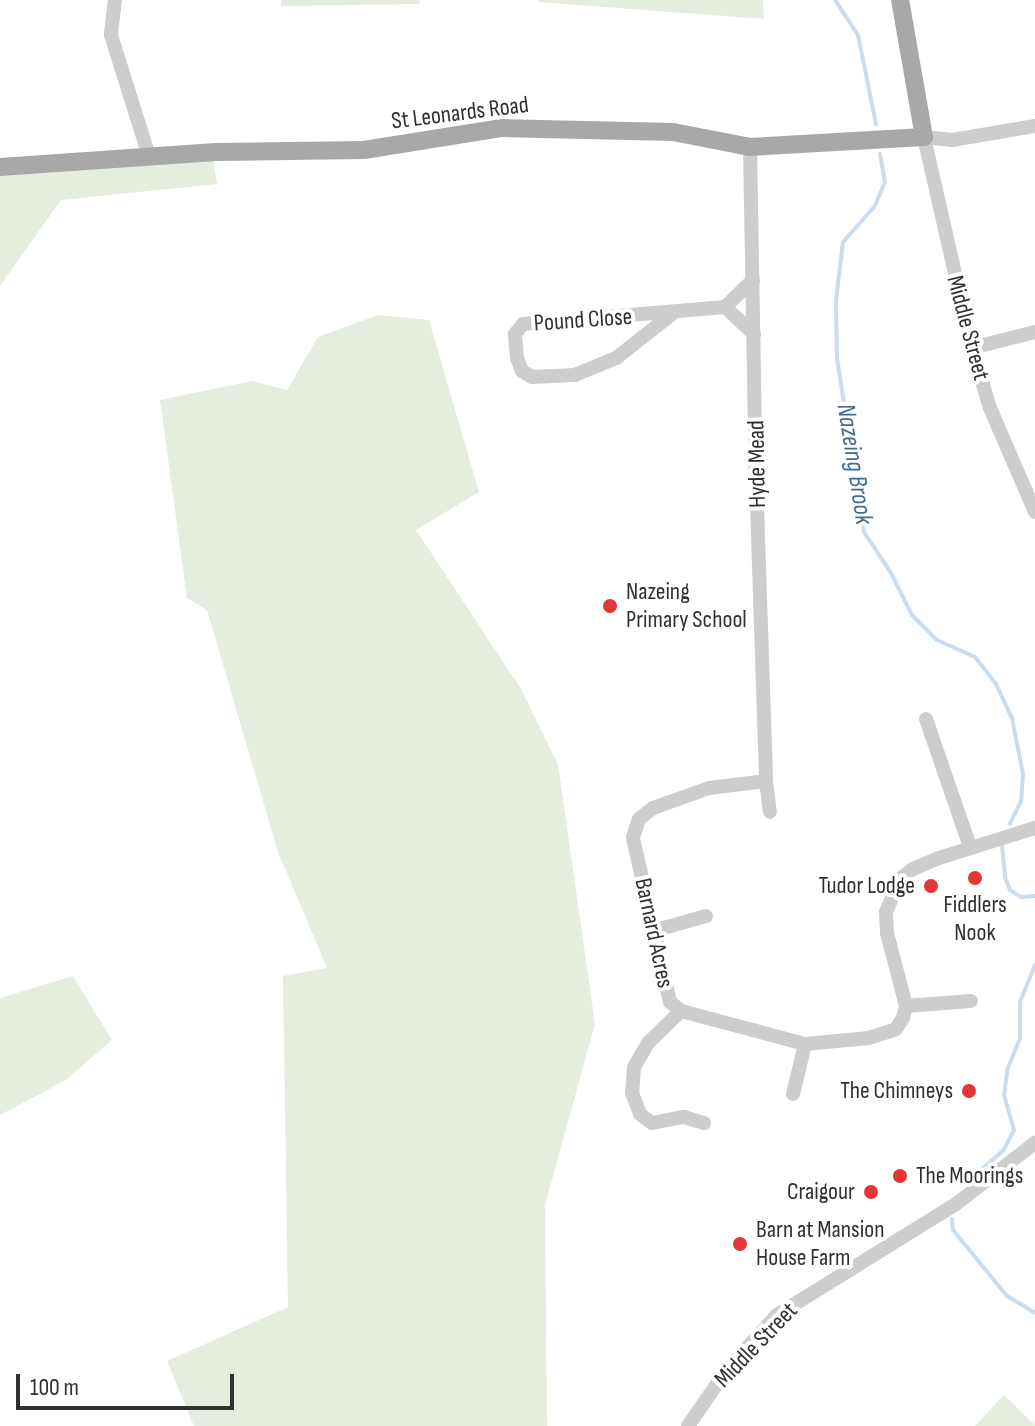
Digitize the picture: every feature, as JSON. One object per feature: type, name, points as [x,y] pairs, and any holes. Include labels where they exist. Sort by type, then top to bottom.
[{"type":"main road","points":[[900,0],[924,137]]},
{"type":"main road","name":"St Leonards Road","points":[[0,167],[149,156],[364,150],[489,130],[553,126],[673,132],[750,147],[924,137]]},
{"type":"street","points":[[115,0],[111,35],[149,156]]},
{"type":"street","points":[[924,137],[952,140],[1035,126]]},
{"type":"street","name":"Middle Street","points":[[924,137],[972,348],[990,408],[1035,512]]},
{"type":"street","name":"Hyde Mead","points":[[750,147],[766,781],[770,812]]},
{"type":"street","points":[[753,280],[725,307],[754,334]]},
{"type":"street","name":"Pound Close","points":[[672,314],[616,358],[575,375],[532,377],[522,371],[517,358],[515,334],[523,324],[672,314],[725,307]]},
{"type":"street","points":[[972,348],[1035,332]]},
{"type":"street","points":[[926,719],[970,847]]},
{"type":"street","name":"Barnard Acres","points":[[766,781],[709,788],[653,808],[639,819],[633,838],[670,1002],[681,1011],[805,1044],[869,1038],[896,1029],[906,1006]]},
{"type":"street","points":[[971,1001],[906,1006],[887,933],[886,912],[891,894],[900,879],[913,869],[970,847],[1035,828]]},
{"type":"street","points":[[653,931],[706,916]]},
{"type":"street","points":[[681,1011],[648,1043],[634,1067],[632,1093],[640,1114],[652,1123],[684,1117],[704,1123]]},
{"type":"street","points":[[793,1094],[805,1044]]},
{"type":"street","name":"Middle Street","points":[[688,1426],[726,1371],[777,1315],[956,1204],[1035,1143]]},
{"type":"green space","points":[[281,0],[420,0],[419,4],[281,6]]},
{"type":"green space","points":[[763,0],[764,19],[539,2]]},
{"type":"green space","points":[[211,145],[217,184],[61,200],[0,286],[0,161]]},
{"type":"green space","points":[[378,315],[429,320],[479,492],[416,530],[521,689],[558,764],[595,1024],[545,1205],[547,1426],[194,1426],[167,1361],[288,1307],[283,976],[327,968],[278,852],[207,610],[187,598],[160,400],[252,381],[287,390],[318,337]]},
{"type":"green space","points":[[73,976],[112,1040],[66,1080],[0,1115],[0,998]]},
{"type":"green space","points":[[1004,1395],[1035,1425],[1035,1426],[975,1426]]},
{"type":"waterway","name":"Nazeing Brook","points":[[835,0],[858,35],[876,124]]},
{"type":"waterway","name":"Nazeing Brook","points":[[880,154],[885,182],[875,206],[843,242],[836,301],[837,358],[864,532],[891,573],[912,615],[937,640],[975,657],[996,684],[1012,718],[1023,774],[1021,801],[1010,824]]},
{"type":"waterway","name":"Nazeing Brook","points":[[1002,846],[1005,877],[1010,890],[1021,897],[1035,896]]},
{"type":"waterway","name":"Nazeing Brook","points":[[975,1175],[1003,1151],[1014,1130],[1004,1095],[1008,1068],[1020,1039],[1020,1002],[1035,965]]},
{"type":"waterway","name":"Nazeing Brook","points":[[952,1219],[953,1230],[1007,1296],[1035,1313]]},
{"type":"place","name":"Nazeing Primary School","points":[[610,606]]},
{"type":"place","name":"Fiddlers Nook","points":[[975,878]]},
{"type":"place","name":"Tudor Lodge","points":[[931,886]]},
{"type":"place","name":"The Chimneys","points":[[969,1091]]},
{"type":"place","name":"The Moorings","points":[[900,1176]]},
{"type":"place","name":"Craigour","points":[[871,1192]]},
{"type":"place","name":"Barn at Mansion House Farm","points":[[740,1244]]}]
